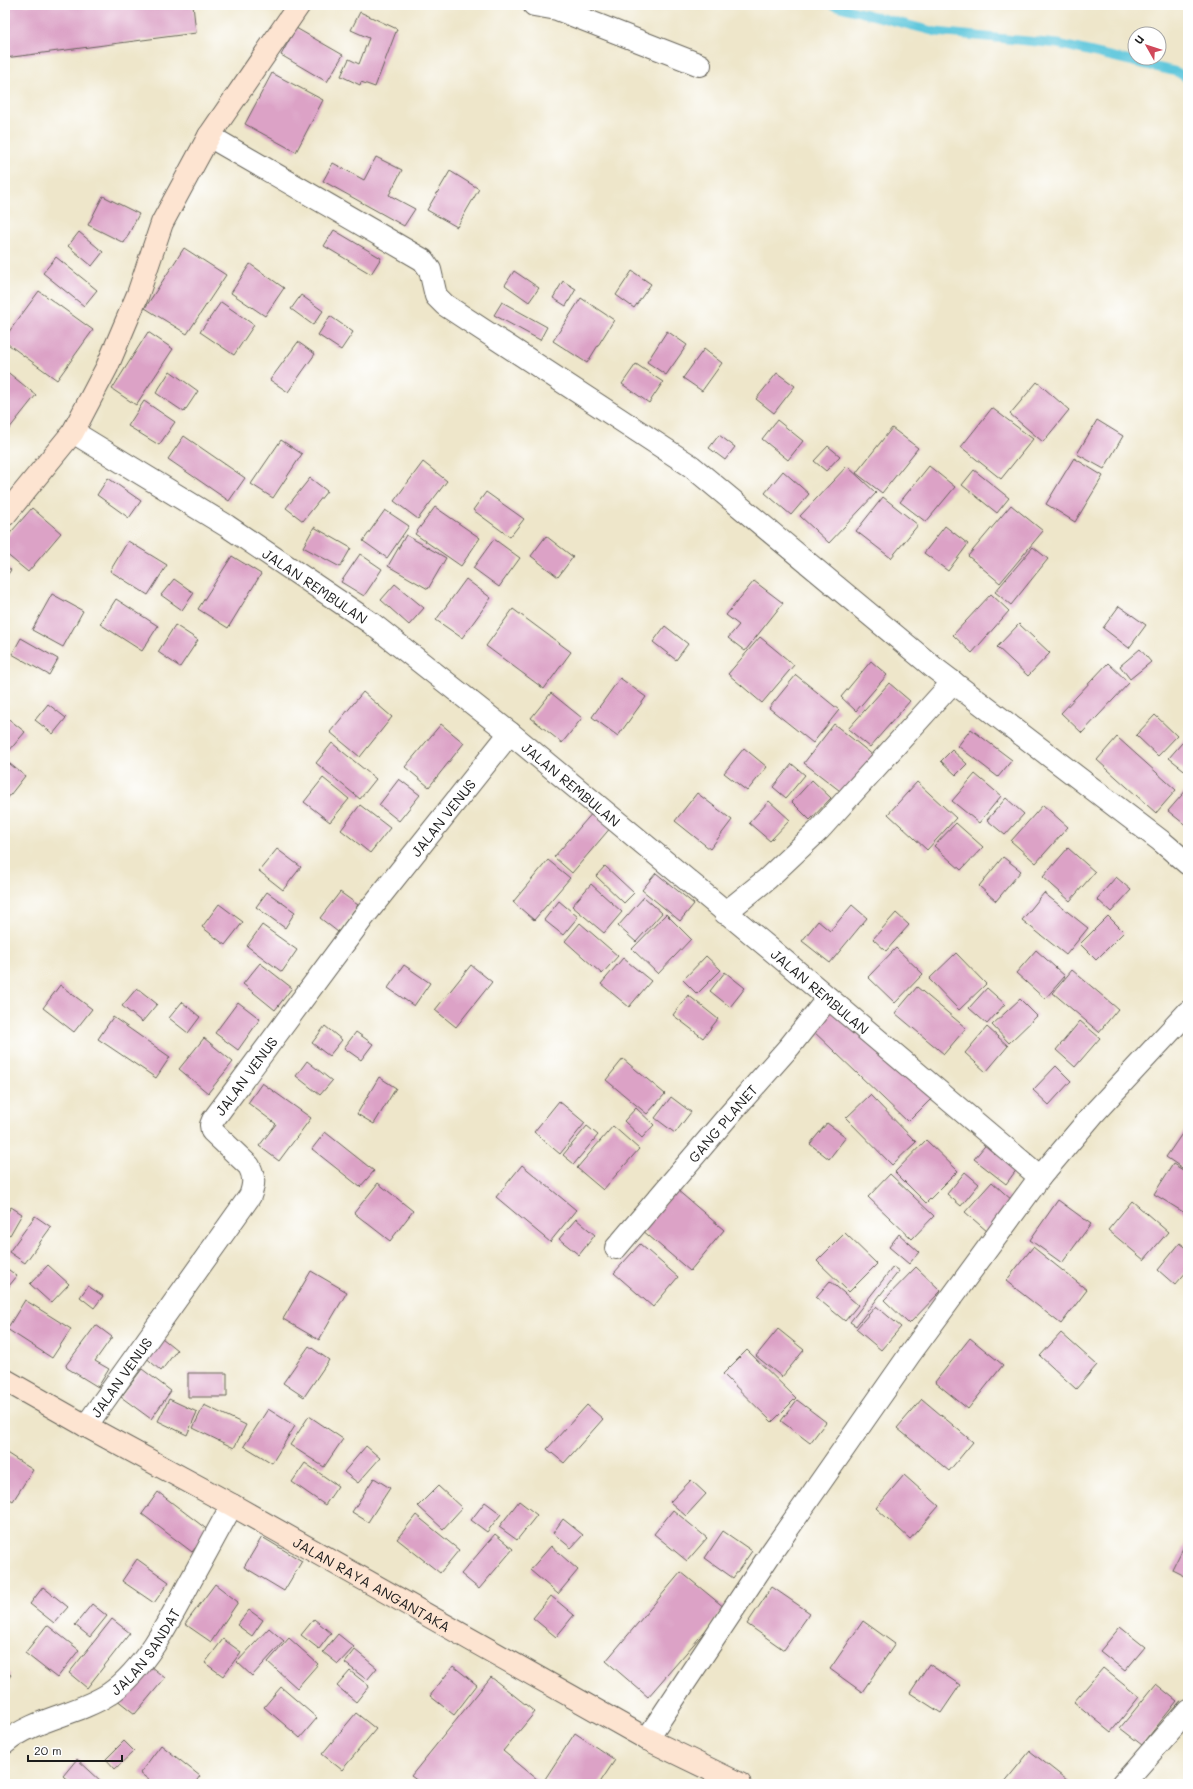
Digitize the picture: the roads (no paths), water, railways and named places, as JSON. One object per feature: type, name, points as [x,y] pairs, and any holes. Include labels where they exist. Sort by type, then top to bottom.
[{"type":"main road","points":[[5,515],[73,432],[107,367],[138,294],[162,223],[209,136],[298,5]]},
{"type":"main road","name":"JALAN RAYA ANGANTAKA","points":[[5,1380],[86,1426],[232,1505],[647,1739],[740,1784]]},
{"type":"street","points":[[534,5],[557,9],[700,66]]},
{"type":"street","points":[[209,136],[423,260],[430,270],[436,296],[445,305],[691,466],[953,682],[1161,841],[1188,864]]},
{"type":"street","name":"JALAN REMBULAN","points":[[73,432],[227,526],[371,623],[510,733],[1040,1177]]},
{"type":"street","points":[[725,913],[766,879],[819,830],[953,682]]},
{"type":"street","name":"JALAN VENUS","points":[[86,1426],[250,1196],[253,1187],[253,1173],[249,1166],[212,1131],[211,1125],[213,1120],[362,919],[510,733]]},
{"type":"street","name":"GANG PLANET","points":[[616,1248],[790,1046],[828,998]]},
{"type":"street","points":[[647,1739],[771,1554],[910,1354],[1040,1177],[1095,1112],[1188,1012]]},
{"type":"street","name":"JALAN SANDAT","points":[[5,1743],[24,1731],[49,1719],[97,1700],[122,1683],[137,1667],[167,1626],[232,1505]]},
{"type":"street","points":[[1123,1784],[1188,1710]]},
{"type":"waterway","points":[[832,5],[936,32],[1058,44],[1177,72],[1188,79]]}]
